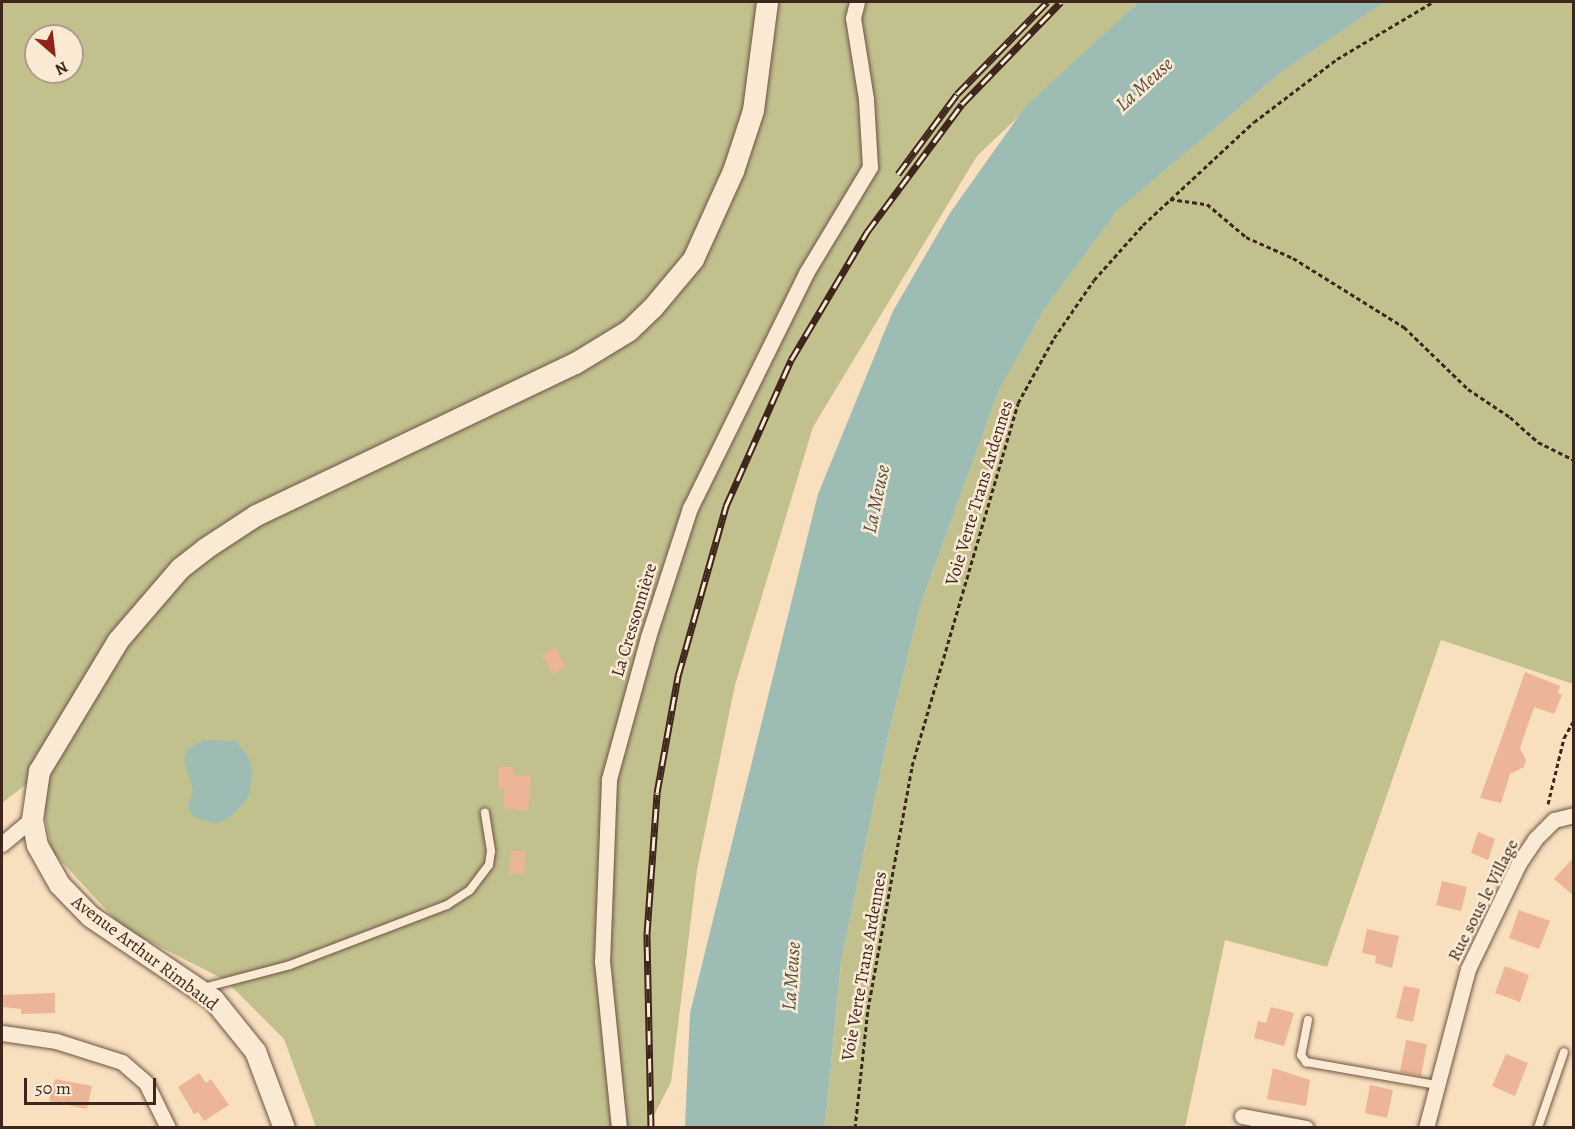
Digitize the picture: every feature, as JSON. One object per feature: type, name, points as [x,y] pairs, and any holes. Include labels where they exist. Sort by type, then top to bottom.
[{"type":"street","name":"Avenue Arthur Rimbaud","points":[[284,1128],[255,1051],[236,1025],[198,989],[71,899],[37,846],[32,819],[39,771],[118,640],[180,568],[204,549],[256,515],[575,363],[629,330],[652,308],[693,259],[733,171],[753,110],[767,2]]},
{"type":"street","name":"La Cressonnière","points":[[619,1128],[602,962],[609,778],[648,637],[690,508],[807,273],[870,167],[866,99],[853,18],[857,2]]},
{"type":"street","points":[[1554,820],[1574,815]]},
{"type":"street","points":[[2,844],[32,819]]},
{"type":"street","name":"Rue sous le Village","points":[[1426,1128],[1468,969],[1519,863],[1554,820]]},
{"type":"street","points":[[2,1033],[56,1041],[122,1062],[147,1083],[168,1128]]},
{"type":"street","points":[[1242,1116],[1306,1128]]},
{"type":"lane","points":[[198,989],[300,962],[447,904],[470,890],[489,865],[491,851],[485,812]]},
{"type":"lane","points":[[1308,1020],[1301,1055],[1306,1062],[1437,1085]]},
{"type":"lane","points":[[1538,1128],[1564,1052]]},
{"type":"path","name":"Voie Verte Trans Ardennes","points":[[855,1128],[868,1009],[912,766],[1018,403],[1054,338],[1094,280],[1170,199],[1254,122],[1337,59],[1433,2]]},
{"type":"path","points":[[1170,199],[1207,204],[1246,237],[1293,258],[1404,327],[1468,389],[1510,417],[1538,442],[1574,460]]},
{"type":"path","points":[[1554,820],[1547,807],[1564,738],[1574,720]]},
{"type":"shaded area","points":[[2,2],[1139,2],[977,156],[813,427],[735,685],[697,870],[671,1082],[648,1127],[316,1127],[284,1039],[225,980],[123,928],[51,850],[38,775],[2,803]]},
{"type":"shaded area","points":[[1385,2],[1573,2],[1573,684],[1441,640],[1327,967],[1225,940],[1185,1127],[825,1128],[841,962],[888,736],[920,606],[999,390],[1046,307],[1117,211],[1283,71]]},
{"type":"water","name":"La Meuse","points":[[1139,2],[1385,2],[1283,71],[1117,211],[1046,307],[999,390],[920,606],[888,736],[841,962],[825,1127],[685,1127],[690,1013],[818,494],[893,311],[950,213],[1025,107]]},
{"type":"water","points":[[205,740],[236,741],[249,758],[253,772],[248,798],[233,815],[218,824],[194,817],[188,808],[193,789],[184,760],[188,749]]},
{"type":"building","points":[[556,648],[565,667],[553,674],[542,655]]},
{"type":"building","points":[[1525,672],[1560,686],[1558,693],[1562,695],[1554,714],[1534,707],[1520,748],[1526,760],[1524,767],[1510,774],[1501,803],[1480,798]]},
{"type":"building","points":[[499,767],[513,767],[513,775],[531,776],[528,811],[504,808],[504,789],[498,788]]},
{"type":"building","points":[[1478,832],[1495,839],[1488,860],[1471,853]]},
{"type":"building","points":[[511,851],[525,851],[524,874],[510,873]]},
{"type":"building","points":[[1574,857],[1574,896],[1554,879]]},
{"type":"building","points":[[1442,881],[1467,887],[1461,911],[1436,905]]},
{"type":"building","points":[[1519,910],[1550,921],[1539,949],[1509,938]]},
{"type":"building","points":[[1367,929],[1399,936],[1392,968],[1375,963],[1376,956],[1362,953]]},
{"type":"building","points":[[1505,966],[1529,975],[1520,1002],[1495,993]]},
{"type":"building","points":[[1404,986],[1420,989],[1413,1022],[1396,1018]]},
{"type":"building","points":[[55,993],[55,1013],[21,1014],[21,1009],[2,1007],[2,995]]},
{"type":"building","points":[[1271,1007],[1294,1013],[1284,1046],[1254,1038],[1258,1021],[1266,1023]]},
{"type":"building","points":[[1406,1040],[1427,1044],[1421,1076],[1400,1072]]},
{"type":"building","points":[[1506,1054],[1528,1063],[1515,1096],[1492,1086]]},
{"type":"building","points":[[1273,1068],[1310,1080],[1306,1106],[1267,1099]]},
{"type":"building","points":[[199,1073],[206,1083],[211,1079],[229,1105],[204,1121],[198,1112],[194,1114],[178,1087]]},
{"type":"building","points":[[55,1079],[92,1086],[87,1109],[49,1101]]},
{"type":"building","points":[[1370,1085],[1393,1090],[1387,1118],[1365,1113]]},
{"type":"railway","points":[[898,174],[957,94],[1047,2]]},
{"type":"railway","points":[[651,1128],[647,934],[657,793],[678,676],[726,506],[791,360],[867,232],[962,104],[1061,2]]}]
